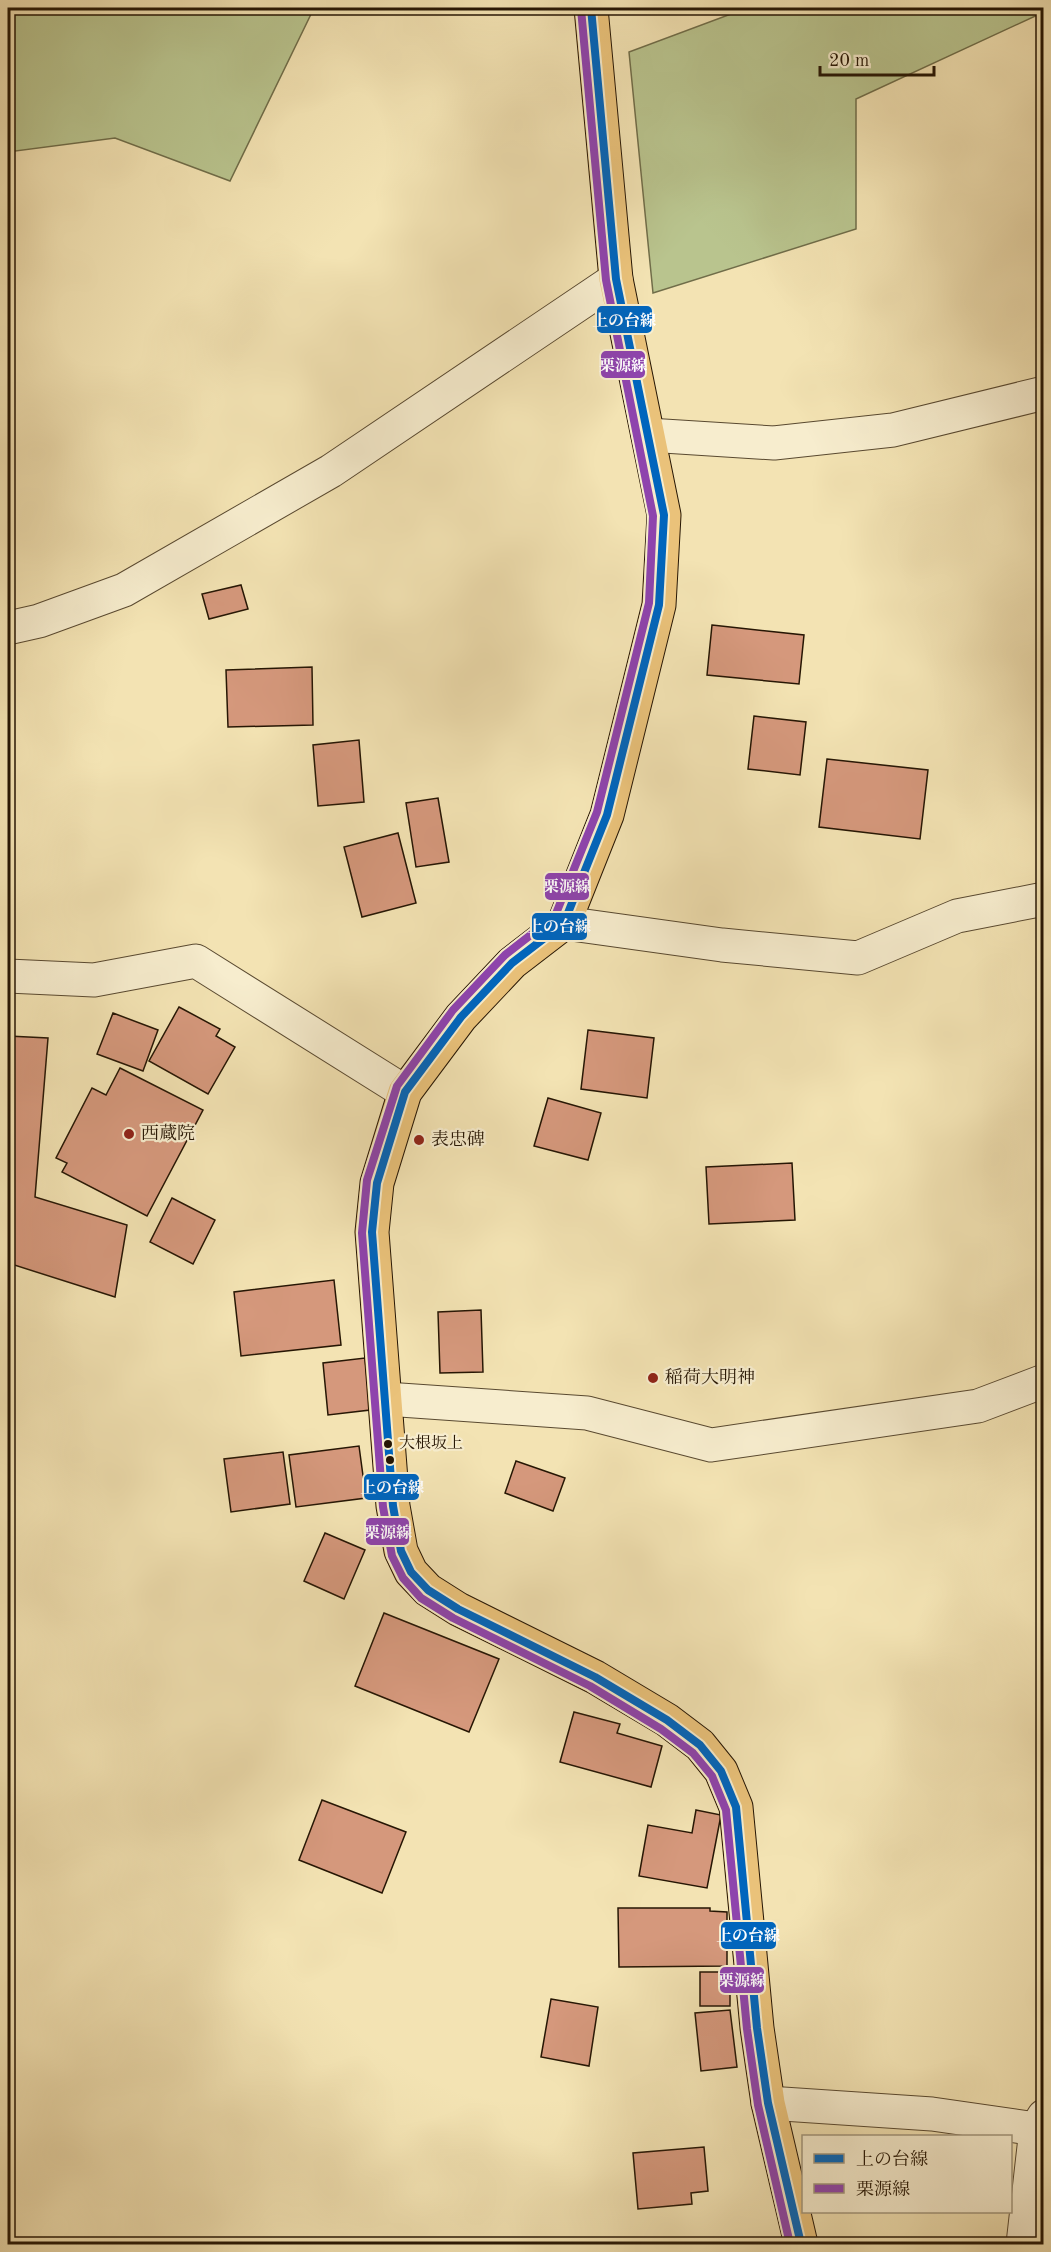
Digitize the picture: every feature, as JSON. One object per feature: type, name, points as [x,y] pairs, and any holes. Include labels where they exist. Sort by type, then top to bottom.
[{"type":"main road","points":[[591,8],[616,279],[664,515],[659,605],[607,815],[564,923],[512,963],[460,1017],[405,1092],[377,1183],[372,1232],[393,1506],[401,1551],[411,1572],[428,1590],[458,1609],[595,1677],[667,1720],[700,1745],[721,1771],[736,1807],[757,2028],[768,2103],[801,2244]]},
{"type":"street","points":[[8,628],[39,621],[134,585],[331,471],[616,279]]},
{"type":"street","points":[[648,435],[774,443],[893,430],[1044,393]]},
{"type":"street","points":[[564,923],[722,945],[858,958],[957,916],[1044,899]]},
{"type":"street","points":[[8,976],[94,980],[196,960],[405,1092]]},
{"type":"street","points":[[386,1399],[587,1413],[711,1445],[978,1406],[1044,1381]]},
{"type":"street","points":[[768,2103],[1040,2122],[1037,2173],[1023,2244]]},
{"type":"green space","points":[[8,8],[314,8],[230,181],[115,138],[8,152]]},
{"type":"green space","points":[[747,8],[1043,8],[1044,12],[856,99],[856,229],[653,293],[629,52]]},
{"type":"building","points":[[241,585],[248,609],[209,619],[202,594]]},
{"type":"building","points":[[712,625],[804,635],[799,684],[707,675]]},
{"type":"building","points":[[312,667],[313,725],[228,727],[226,670]]},
{"type":"building","points":[[754,716],[806,722],[800,775],[748,769]]},
{"type":"building","points":[[359,740],[364,802],[318,806],[313,745]]},
{"type":"building","points":[[827,759],[928,770],[920,839],[819,827]]},
{"type":"building","points":[[438,798],[449,862],[416,867],[406,803]]},
{"type":"building","points":[[398,833],[416,903],[362,917],[344,847]]},
{"type":"building","points":[[179,1007],[220,1029],[216,1036],[235,1047],[208,1094],[149,1061]]},
{"type":"building","points":[[113,1013],[158,1030],[143,1071],[97,1054]]},
{"type":"building","points":[[588,1030],[654,1038],[647,1098],[581,1089]]},
{"type":"building","points":[[8,1036],[48,1038],[35,1197],[127,1225],[115,1297],[8,1263]]},
{"type":"building","name":"西蔵院","points":[[120,1068],[203,1110],[147,1216],[62,1172],[67,1163],[56,1158],[92,1088],[106,1095]]},
{"type":"building","points":[[548,1098],[601,1113],[588,1160],[534,1146]]},
{"type":"building","points":[[792,1163],[795,1220],[709,1224],[706,1167]]},
{"type":"building","points":[[172,1198],[215,1220],[193,1264],[150,1242]]},
{"type":"building","points":[[334,1280],[341,1345],[241,1356],[234,1292]]},
{"type":"building","points":[[481,1310],[483,1372],[440,1373],[438,1312]]},
{"type":"building","points":[[365,1358],[370,1410],[328,1415],[323,1363]]},
{"type":"building","points":[[359,1446],[366,1498],[296,1507],[289,1455]]},
{"type":"building","points":[[283,1452],[290,1504],[231,1512],[224,1459]]},
{"type":"building","points":[[516,1461],[565,1478],[553,1511],[505,1493]]},
{"type":"building","points":[[325,1533],[365,1550],[344,1599],[304,1581]]},
{"type":"building","points":[[384,1613],[499,1659],[469,1732],[355,1686]]},
{"type":"building","points":[[574,1712],[620,1724],[617,1733],[662,1746],[651,1787],[560,1762]]},
{"type":"building","points":[[322,1800],[406,1832],[382,1893],[299,1860]]},
{"type":"building","points":[[696,1810],[721,1815],[707,1888],[639,1876],[648,1825],[692,1833]]},
{"type":"building","points":[[618,1908],[710,1908],[710,1911],[727,1912],[727,1966],[619,1967]]},
{"type":"building","points":[[700,1972],[730,1972],[730,2006],[700,2006]]},
{"type":"building","points":[[551,1999],[598,2007],[589,2066],[541,2057]]},
{"type":"building","points":[[730,2010],[737,2067],[701,2071],[695,2013]]},
{"type":"building","points":[[704,2147],[708,2191],[691,2193],[692,2204],[638,2209],[633,2153]]},
{"type":"transit line","name":"上の台線","points":[[591,8],[616,279],[664,515],[659,605],[607,815],[564,923],[512,963],[461,1017],[405,1092],[377,1183],[372,1232],[393,1506],[401,1551],[411,1572],[428,1590],[458,1609],[595,1677],[667,1720],[700,1745],[721,1771],[736,1807],[757,2028],[768,2103],[801,2244]]},
{"type":"transit line","name":"栗源線","points":[[581,9],[606,280],[653,516],[649,603],[597,812],[555,916],[505,955],[453,1010],[397,1086],[367,1180],[362,1233],[383,1507],[392,1556],[403,1578],[421,1598],[453,1618],[590,1686],[661,1729],[693,1753],[712,1776],[726,1810],[747,2029],[758,2105],[790,2244]]},
{"type":"place","name":"西蔵院","points":[[129,1134]]},
{"type":"place","name":"表忠碑","points":[[419,1140]]},
{"type":"place","name":"稲荷大明神","points":[[653,1378]]},
{"type":"place","name":"大根坂上","points":[[388,1444]]}]
